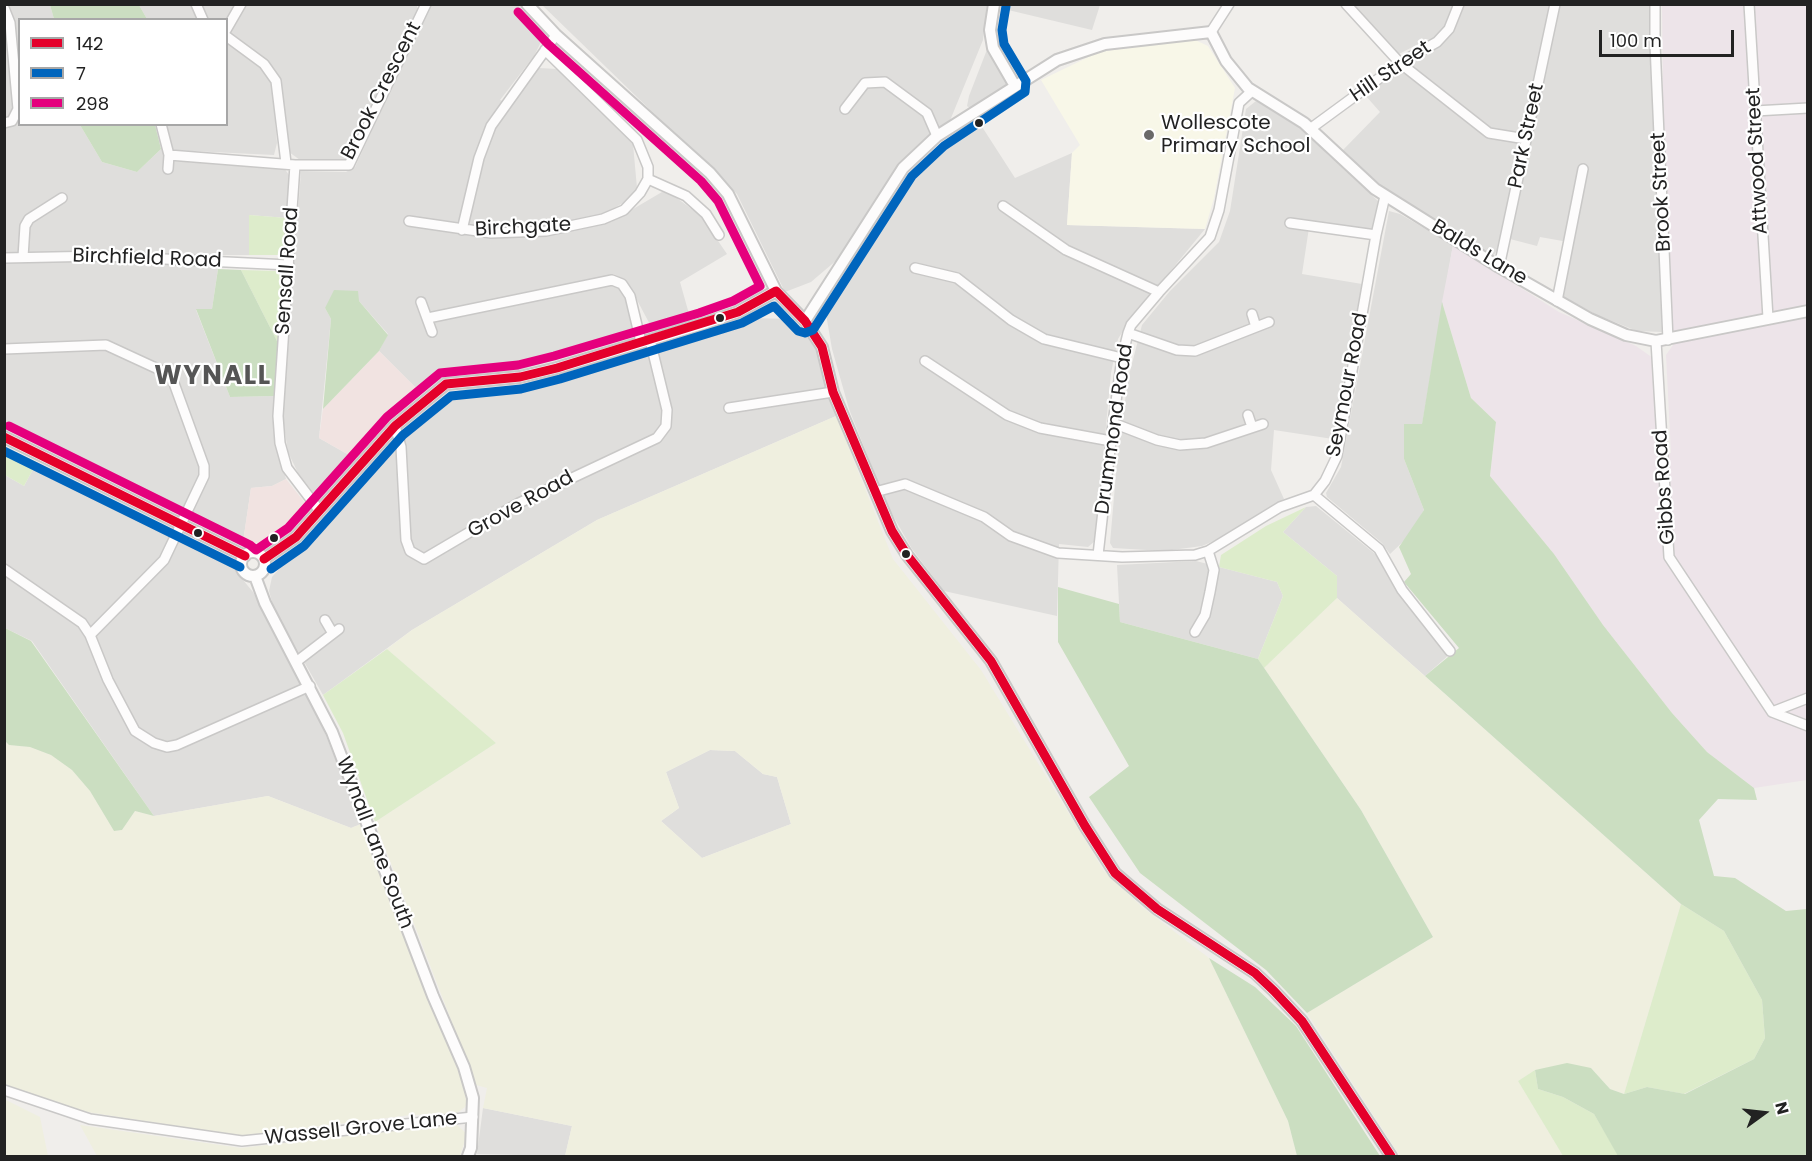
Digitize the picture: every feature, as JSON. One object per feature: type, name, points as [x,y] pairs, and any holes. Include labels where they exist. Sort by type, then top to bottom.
[{"type":"street","points":[[196,4],[202,18]]},
{"type":"street","points":[[228,27],[241,4]]},
{"type":"street","name":"Brook Crescent","points":[[290,164],[349,165],[426,4]]},
{"type":"street","points":[[527,4],[556,35],[710,173],[728,194],[776,291],[805,321],[822,347],[833,392],[892,531],[907,555],[991,661],[1085,826],[1115,873],[1157,909],[1255,973],[1274,991],[1302,1021],[1391,1156]]},
{"type":"street","points":[[994,4],[990,30],[993,48],[1015,86]]},
{"type":"street","points":[[805,321],[903,168],[937,136],[1057,60],[1105,44],[1211,32],[1229,4]]},
{"type":"street","points":[[1346,4],[1400,63],[1489,133],[1527,139]]},
{"type":"street","name":"Hill Street","points":[[1310,129],[1400,63],[1437,42],[1449,29],[1459,4]]},
{"type":"street","name":"Park Street","points":[[1499,267],[1555,4]]},
{"type":"street","name":"Brook Street","points":[[1655,4],[1668,340]]},
{"type":"street","name":"Attwood Street","points":[[1749,4],[1768,318]]},
{"type":"street","points":[[4,8],[10,23],[18,109],[12,121],[4,123]]},
{"type":"street","name":"Balds Lane","points":[[1211,32],[1226,61],[1252,91],[1310,129],[1385,196],[1557,301],[1626,335],[1656,341],[1668,340],[1808,311]]},
{"type":"street","name":"Birchgate","points":[[462,230],[479,158],[491,126],[556,35]]},
{"type":"street","name":"Sensall Road","points":[[228,37],[264,64],[276,81],[290,164],[288,265],[278,416],[280,443],[287,468],[319,510]]},
{"type":"street","points":[[545,50],[637,140],[644,152],[648,179],[686,196],[706,214],[719,235]]},
{"type":"street","points":[[845,109],[865,83],[885,82],[927,113],[937,136]]},
{"type":"street","name":"Drummond Road","points":[[1098,555],[1113,423],[1122,358],[1128,333],[1131,325],[1159,291],[1210,237],[1219,210],[1239,103],[1252,91]]},
{"type":"street","points":[[1755,111],[1808,108]]},
{"type":"street","points":[[161,126],[168,155],[168,169]]},
{"type":"street","points":[[168,155],[290,164]]},
{"type":"street","points":[[1557,301],[1583,169]]},
{"type":"street","name":"Birchgate","points":[[409,221],[491,233],[546,231],[589,224],[624,210],[640,193],[648,179]]},
{"type":"street","name":"Seymour Road","points":[[1314,495],[1325,481],[1336,456],[1385,196]]},
{"type":"street","points":[[23,257],[25,226],[29,219],[62,198]]},
{"type":"street","points":[[1003,207],[1013,209],[1066,250],[1159,291]]},
{"type":"street","points":[[1290,223],[1376,235]]},
{"type":"street","name":"Birchfield Road","points":[[4,258],[102,256],[288,265]]},
{"type":"street","points":[[915,268],[926,265],[957,278],[1011,320],[1044,339],[1122,358]]},
{"type":"street","points":[[428,318],[612,280],[622,284],[630,296],[645,341]]},
{"type":"street","points":[[245,556],[242,566],[244,572],[255,576],[262,572],[264,560],[286,546],[395,426],[446,384],[520,377],[738,312],[776,291]]},
{"type":"street","points":[[421,302],[432,332]]},
{"type":"street","points":[[1252,314],[1256,327]]},
{"type":"street","points":[[1128,333],[1186,352],[1231,339],[1269,322]]},
{"type":"street","name":"Grove Road","points":[[395,426],[401,447],[406,540],[410,551],[424,559],[519,503],[657,438],[666,426],[667,411],[645,341]]},
{"type":"street","name":"Gibbs Road","points":[[1656,341],[1670,557],[1772,711]]},
{"type":"street","points":[[4,349],[106,345],[171,375],[204,466],[204,476],[180,522],[164,560],[90,635]]},
{"type":"street","points":[[928,368],[1006,415],[1040,428],[1111,441]]},
{"type":"street","points":[[736,410],[833,392]]},
{"type":"street","points":[[1248,416],[1252,427]]},
{"type":"street","points":[[1113,423],[1157,440],[1180,445],[1206,443],[1263,424]]},
{"type":"street","points":[[4,437],[245,556],[255,552],[264,560]]},
{"type":"street","points":[[875,492],[905,484],[984,517],[1011,536],[1058,553],[1098,555],[1195,555],[1208,552],[1280,507],[1314,495],[1379,549],[1402,590],[1450,651]]},
{"type":"street","points":[[1201,628],[1214,570],[1208,552]]},
{"type":"street","points":[[4,569],[82,623],[90,635],[108,680],[135,731],[154,743],[167,747],[189,741],[310,686]]},
{"type":"street","name":"Wynall Lane South","points":[[255,576],[265,603],[332,732],[429,985],[464,1067],[473,1098],[468,1156]]},
{"type":"street","points":[[296,662],[336,630],[325,620]]},
{"type":"street","points":[[1772,711],[1808,698]]},
{"type":"street","points":[[1772,711],[1808,726]]},
{"type":"street","name":"Wassell Grove Lane","points":[[4,1089],[90,1119],[242,1141],[473,1117]]},
{"type":"shaded area","points":[[1100,4],[1092,30],[1004,9],[1004,5]]},
{"type":"shaded area","points":[[4,5],[50,5],[54,18],[18,18],[18,126],[81,126],[102,162],[137,172],[161,149],[155,126],[228,126],[228,18],[146,18],[139,5],[417,6],[418,12],[348,157],[342,162],[300,160],[289,152],[272,84],[277,143],[274,155],[171,150],[171,142],[164,141],[163,172],[171,171],[172,161],[284,168],[289,175],[287,218],[249,215],[249,255],[220,255],[212,309],[196,310],[230,397],[274,396],[275,438],[286,479],[272,486],[251,488],[243,542],[5,428]]},
{"type":"shaded area","points":[[430,5],[518,5],[545,34],[534,56],[500,100],[512,104],[539,68],[558,69],[633,144],[637,188],[628,200],[607,212],[611,222],[662,192],[670,193],[701,216],[727,254],[680,282],[691,321],[654,332],[629,285],[623,279],[614,274],[578,283],[614,284],[619,288],[628,299],[636,332],[633,336],[514,372],[474,372],[454,376],[440,380],[421,393],[379,351],[388,334],[359,301],[325,308],[331,319],[319,438],[356,459],[317,497],[298,473],[288,452],[283,419],[301,171],[346,172],[355,167]]},
{"type":"shaded area","points":[[542,5],[987,5],[983,40],[949,123],[921,142],[896,168],[838,259],[811,282],[785,292],[737,194]]},
{"type":"shaded area","points":[[1350,5],[1649,5],[1662,332],[1637,331],[1597,315],[1562,296],[1574,243],[1540,237],[1537,246],[1510,239],[1532,132],[1499,248],[1493,256],[1384,188],[1343,150],[1380,112],[1365,95],[1408,64],[1434,51],[1428,39],[1399,54]]},
{"type":"shaded area","points":[[1662,5],[1807,5],[1807,780],[1754,788],[1707,752],[1672,713],[1603,625],[1554,554],[1490,476],[1496,422],[1471,398],[1442,302],[1453,245],[1559,312],[1636,346],[1653,358],[1658,454],[1671,453],[1666,355],[1673,345],[1664,188]]},
{"type":"shaded area","name":"Wollescote Primary School","points":[[1193,39],[1208,46],[1235,88],[1214,198],[1205,229],[1067,225],[1072,153],[1080,145],[1041,80],[1099,52]]},
{"type":"shaded area","points":[[988,47],[1008,85],[971,109],[967,106],[969,96]]},
{"type":"shaded area","points":[[1256,101],[1300,124],[1326,153],[1378,201],[1372,231],[1310,221],[1302,274],[1362,284],[1333,439],[1274,430],[1271,470],[1284,499],[1216,540],[1202,546],[1164,551],[1113,548],[1110,543],[1119,440],[1129,375],[1142,325],[1170,291],[1219,242],[1230,211],[1246,109]]},
{"type":"shaded area","points":[[977,119],[1015,178],[1072,153],[1067,225],[1205,229],[1127,324],[1118,339],[1111,373],[1095,541],[1088,547],[1059,544],[1057,616],[944,591],[912,549],[888,507],[849,409],[832,349],[825,308],[851,261],[908,173],[928,154]]},
{"type":"shaded area","points":[[1389,211],[1400,214],[1453,245],[1422,425],[1405,424],[1404,459],[1424,510],[1409,536],[1390,554],[1382,543],[1327,497],[1326,493],[1341,467]]},
{"type":"shaded area","points":[[749,318],[794,319],[818,350],[836,416],[597,520],[412,630],[323,695],[274,609],[269,591],[272,577],[364,473],[436,402],[452,392],[475,387],[504,389],[724,329]]},
{"type":"shaded area","points":[[379,351],[421,393],[356,459],[319,438],[323,409]]},
{"type":"shaded area","points":[[37,462],[230,558],[238,574],[253,592],[315,708],[361,824],[351,828],[268,796],[154,816],[32,641],[5,628],[5,475],[24,486]]},
{"type":"shaded area","points":[[286,479],[309,508],[293,527],[279,537],[256,543],[243,542],[251,488],[272,486]]},
{"type":"shaded area","points":[[1316,506],[1380,558],[1399,594],[1450,654],[1425,676],[1337,598],[1337,576],[1283,532],[1306,507]]},
{"type":"shaded area","points":[[1196,561],[1277,582],[1283,596],[1258,659],[1120,622],[1117,565]]},
{"type":"shaded area","points":[[710,750],[735,751],[763,774],[777,777],[791,824],[702,858],[661,821],[679,808],[666,772]]},
{"type":"shaded area","points":[[483,1108],[572,1126],[565,1156],[477,1154]]},
{"type":"green space","points":[[50,5],[139,5],[146,18],[54,18]]},
{"type":"green space","points":[[81,126],[155,126],[161,149],[137,172],[102,162]]},
{"type":"green space","points":[[249,215],[287,218],[285,251],[281,255],[249,255]]},
{"type":"green space","points":[[218,269],[241,270],[279,345],[274,396],[230,397],[196,309],[212,309]]},
{"type":"green space","points":[[241,270],[278,271],[283,276],[279,345]]},
{"type":"green space","points":[[334,290],[358,291],[359,301],[388,335],[379,351],[323,409],[331,319],[325,308]]},
{"type":"green space","points":[[1442,302],[1471,398],[1496,422],[1490,476],[1554,554],[1603,625],[1672,713],[1707,752],[1754,788],[1757,800],[1718,799],[1699,820],[1714,876],[1735,878],[1786,911],[1807,909],[1807,1156],[1618,1156],[1594,1114],[1563,1097],[1538,1089],[1535,1070],[1567,1063],[1591,1068],[1610,1089],[1624,1094],[1647,1087],[1685,1094],[1754,1059],[1765,1038],[1762,1000],[1724,931],[1681,904],[1425,676],[1459,648],[1404,582],[1411,574],[1399,547],[1424,510],[1404,459],[1404,424],[1422,424]]},
{"type":"green space","points":[[836,416],[893,559],[981,670],[1104,871],[1142,907],[1209,958],[1288,1121],[1297,1156],[565,1156],[572,1126],[483,1108],[487,1088],[476,1085],[375,822],[496,743],[387,649],[412,630],[597,520]],"holes":[[[710,750],[735,751],[763,774],[777,777],[791,824],[702,858],[661,821],[679,808],[666,772]]]},
{"type":"green space","points":[[4,447],[37,462],[24,486],[5,475]]},
{"type":"green space","points":[[1306,507],[1283,532],[1337,576],[1337,598],[1264,668],[1258,659],[1283,596],[1277,582],[1219,567],[1221,555],[1266,526]]},
{"type":"green space","points":[[1058,587],[1119,604],[1120,622],[1258,659],[1361,810],[1433,937],[1307,1013],[1266,970],[1140,873],[1089,797],[1129,766],[1058,642]]},
{"type":"green space","points":[[1337,598],[1681,904],[1624,1094],[1610,1089],[1591,1068],[1535,1070],[1518,1081],[1563,1156],[1400,1156],[1307,1013],[1433,937],[1361,810],[1264,668]]},
{"type":"green space","points":[[5,628],[31,641],[154,816],[135,811],[122,830],[114,831],[90,791],[72,770],[51,755],[30,747],[9,745],[5,741]]},
{"type":"green space","points":[[387,649],[496,743],[375,822],[343,733],[323,695]]},
{"type":"green space","points":[[4,741],[10,745],[30,747],[51,755],[72,770],[90,791],[114,831],[122,830],[135,811],[154,816],[268,796],[351,828],[361,824],[465,1083],[467,1101],[465,1107],[456,1114],[410,1115],[241,1136],[74,1110],[5,1084]]},
{"type":"green space","points":[[1681,904],[1724,931],[1762,1000],[1765,1038],[1754,1059],[1684,1094],[1647,1087],[1624,1094]]},
{"type":"green space","points":[[1209,958],[1255,987],[1296,1026],[1380,1156],[1297,1156],[1288,1121]]},
{"type":"green space","points":[[1535,1070],[1538,1089],[1563,1097],[1594,1114],[1619,1156],[1563,1156],[1518,1081]]},
{"type":"green space","points":[[4,1099],[40,1117],[48,1156],[5,1156]]},
{"type":"green space","points":[[80,1125],[241,1148],[441,1125],[457,1125],[467,1134],[460,1156],[97,1156]]},
{"type":"transit line","name":"7","points":[[271,569],[304,546],[403,435],[451,396],[521,389],[560,379],[742,323],[774,306],[798,331],[805,333],[813,330],[912,176],[944,146],[1025,92],[1026,81],[1004,44],[1002,30],[1006,6]]},
{"type":"transit line","name":"298","points":[[9,426],[256,550],[288,528],[387,417],[440,373],[518,365],[554,356],[699,313],[733,301],[760,286],[718,201],[701,181],[548,44],[518,12]]},
{"type":"transit line","name":"142","points":[[264,559],[296,537],[395,426],[446,384],[520,377],[557,368],[738,312],[776,291],[805,321],[822,347],[833,392],[892,531],[907,555],[991,661],[1085,826],[1115,873],[1157,909],[1255,973],[1274,991],[1302,1021],[1391,1156]]},
{"type":"transit line","name":"142","points":[[4,437],[245,556]]},
{"type":"transit line","name":"7","points":[[4,451],[240,567]]},
{"type":"place","name":"Wollescote Primary School","points":[[1149,135]]},
{"type":"district","name":"WYNALL","points":[[213,377]]}]
